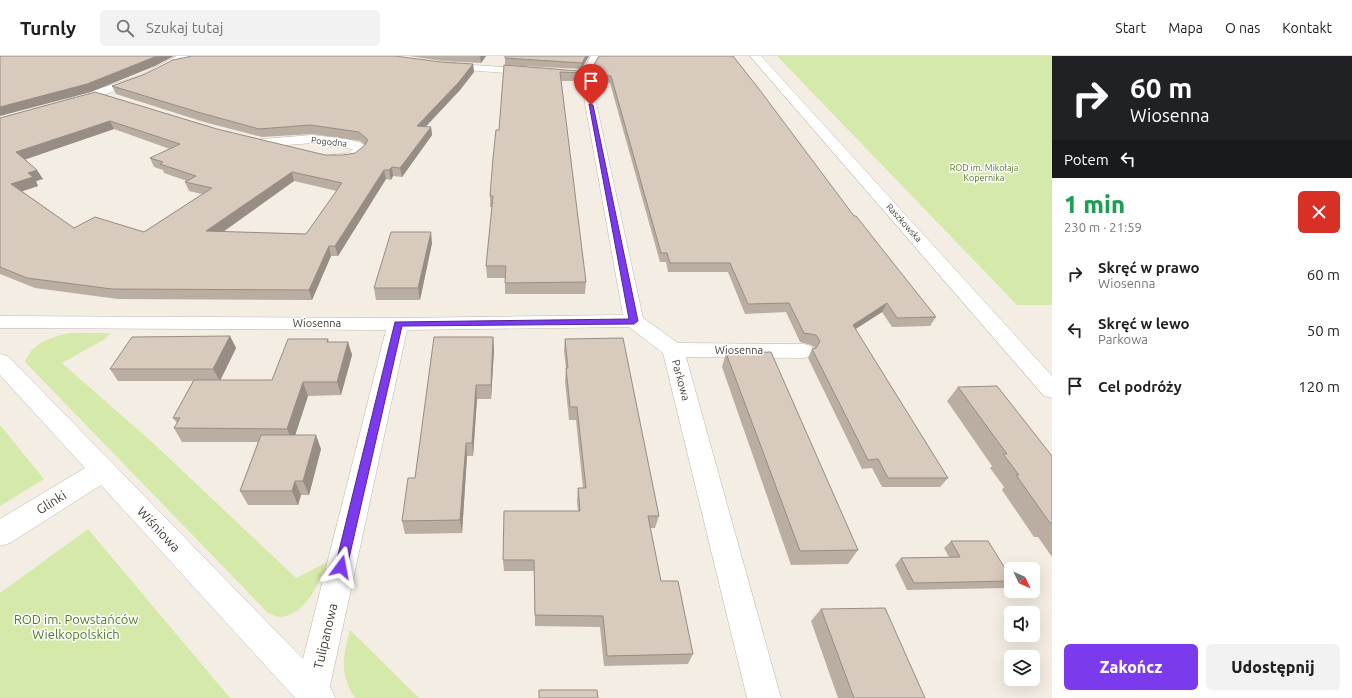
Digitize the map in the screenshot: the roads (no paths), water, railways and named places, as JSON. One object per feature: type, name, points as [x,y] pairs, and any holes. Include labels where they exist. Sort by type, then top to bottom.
[{"type":"street","points":[[596,56],[581,75],[634,321]]},
{"type":"street","name":"Raszkowska","points":[[755,56],[1052,390]]},
{"type":"street","points":[[60,105],[98,94],[143,78],[174,63],[189,58]]},
{"type":"street","points":[[435,64],[541,72]]},
{"type":"street","points":[[98,94],[118,100]]},
{"type":"street","name":"Pogodna","points":[[302,152],[257,141],[312,139],[355,145],[361,148],[355,156],[345,159],[325,156]]},
{"type":"street","name":"Wiosenna","points":[[0,322],[398,324],[634,321]]},
{"type":"street","name":"Parkowa","points":[[634,321],[673,350],[764,698]]},
{"type":"street","name":"Tulipanowa","points":[[315,694],[398,324]]},
{"type":"street","name":"Wiosenna","points":[[673,350],[804,350]]},
{"type":"street","name":"Wiśniowa","points":[[0,361],[315,694]]},
{"type":"street","name":"Glinki","points":[[0,534],[103,470]]},
{"type":"park label","name":"ROD im. Mikołaja Kopernika","points":[[984,174]]},
{"type":"park label","name":"ROD im. Powstańców Wielkopolskich","points":[[76,626]]}]
